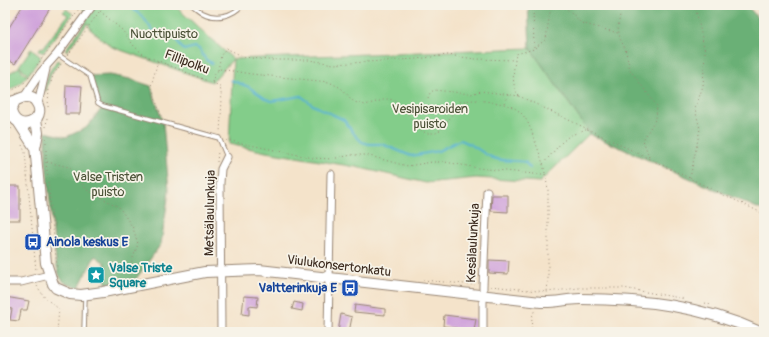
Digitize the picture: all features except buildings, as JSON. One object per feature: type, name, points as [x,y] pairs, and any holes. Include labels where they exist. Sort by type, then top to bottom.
[{"type":"street","points":[[47,67],[42,82],[38,104],[39,111],[36,119],[28,124],[19,123],[8,114],[14,100],[47,67],[92,5]]},
{"type":"street","points":[[14,100],[30,97],[38,104]]},
{"type":"street","name":"Viulukonsertonkatu","points":[[36,119],[38,133],[35,148],[46,263],[53,274],[56,288],[63,292],[85,295],[193,274],[222,270],[259,270],[328,278],[483,291],[553,303],[578,299],[665,303],[706,312],[760,332]]},
{"type":"street","name":"Viulukonsertonkatu","points":[[19,123],[35,148]]},
{"type":"street","name":"Metsälaulunkuja","points":[[222,332],[221,169],[227,157]]},
{"type":"street","points":[[328,332],[328,278],[332,174]]},
{"type":"street","name":"Kesälaulunkuja","points":[[483,332],[483,291],[488,191]]},
{"type":"street","points":[[5,282],[37,281],[53,274]]},
{"type":"lane","points":[[192,5],[204,13],[212,16],[232,14],[242,5]]},
{"type":"lane","points":[[57,54],[90,76],[98,103],[103,106],[219,138],[227,157]]},
{"type":"lane","points":[[84,332],[85,295]]},
{"type":"path","points":[[5,94],[13,91],[24,83],[82,5]]},
{"type":"path","name":"Fillipolku","points":[[92,5],[122,30],[134,46],[144,55],[220,86],[222,100],[219,138]]},
{"type":"path","points":[[48,107],[50,85],[53,75],[104,5]]},
{"type":"path","points":[[533,5],[534,48]]},
{"type":"path","points":[[519,96],[513,83],[516,54],[534,48],[546,39],[551,5]]},
{"type":"path","points":[[561,5],[571,12],[581,23],[619,34]]},
{"type":"path","points":[[624,5],[620,15],[618,27],[630,70],[657,106],[656,118],[643,140],[650,160]]},
{"type":"path","points":[[690,179],[700,130],[695,109],[703,86],[705,52],[695,5]]},
{"type":"path","points":[[212,82],[218,71],[221,55],[226,48],[244,57],[267,60],[309,60],[334,64],[448,55],[475,59],[515,60]]},
{"type":"path","points":[[158,61],[151,86],[163,123]]},
{"type":"path","points":[[218,71],[220,69],[251,74],[329,82],[341,88],[354,102],[364,105],[387,99],[395,100],[401,105],[419,129],[426,133],[436,133],[444,127],[460,102],[468,100],[504,103],[514,107],[523,114],[529,124],[543,164],[548,189],[547,292],[533,312],[531,332]]},
{"type":"path","points":[[428,98],[430,93],[434,90],[471,94],[481,91],[519,96],[764,214]]},
{"type":"path","points":[[504,103],[508,95]]},
{"type":"path","points":[[47,114],[46,162],[53,243],[53,274]]},
{"type":"path","points":[[543,164],[569,136],[587,129]]},
{"type":"path","points":[[219,138],[313,158],[331,159],[352,155],[366,155],[408,166],[432,162],[445,162],[478,168],[545,174]]},
{"type":"path","points":[[22,144],[25,152],[37,288],[45,298],[59,309],[57,332]]},
{"type":"path","points":[[46,162],[69,166],[87,190],[118,208],[133,228],[138,244],[129,269],[131,279]]},
{"type":"path","points":[[419,279],[483,291],[547,292],[578,288],[623,288],[688,300]]},
{"type":"path","points":[[702,303],[716,307]]},
{"type":"green space","name":"Nuottipuisto","points":[[82,5],[174,5],[233,59],[212,82],[112,47],[91,30],[88,23],[67,51],[65,50],[87,20]]},
{"type":"green space","points":[[528,5],[747,5],[764,26],[764,211],[589,134],[530,48]]},
{"type":"green space","points":[[66,9],[73,14],[43,53],[39,50],[41,47],[43,48],[68,15],[63,12]]},
{"type":"green space","name":"Vesipisaroiden puisto","points":[[530,48],[589,134],[540,182],[476,178],[426,183],[356,167],[266,152],[229,144],[233,59]]},
{"type":"green space","points":[[31,49],[41,57],[30,73],[21,82],[5,92],[5,76],[19,67],[25,75],[27,73],[19,66]]},
{"type":"green space","points":[[57,60],[60,62],[51,73],[46,91],[44,90],[49,72]]},
{"type":"green space","name":"Valse Tristen puisto","points":[[110,75],[130,79],[151,86],[163,123],[169,191],[161,244],[136,279],[106,284],[105,263],[95,256],[79,287],[68,284],[62,280],[56,262],[46,162],[46,132],[66,137],[86,128],[103,107],[98,103],[90,76]]},
{"type":"waterway","points":[[128,5],[143,17],[155,34],[175,36],[180,46],[184,50],[195,47],[199,49],[206,60],[212,63]]},
{"type":"waterway","points":[[231,80],[249,87],[266,99],[272,101],[301,96],[313,105],[344,120],[362,142],[369,144],[382,144],[411,156],[438,151],[460,140],[495,159],[525,162],[530,168]]},
{"type":"place","name":"Ainola keskus E","points":[[33,242]]},
{"type":"place","name":"Valse Triste Square","points":[[96,275]]},
{"type":"place","name":"Valtterinkuja E","points":[[350,288]]}]
